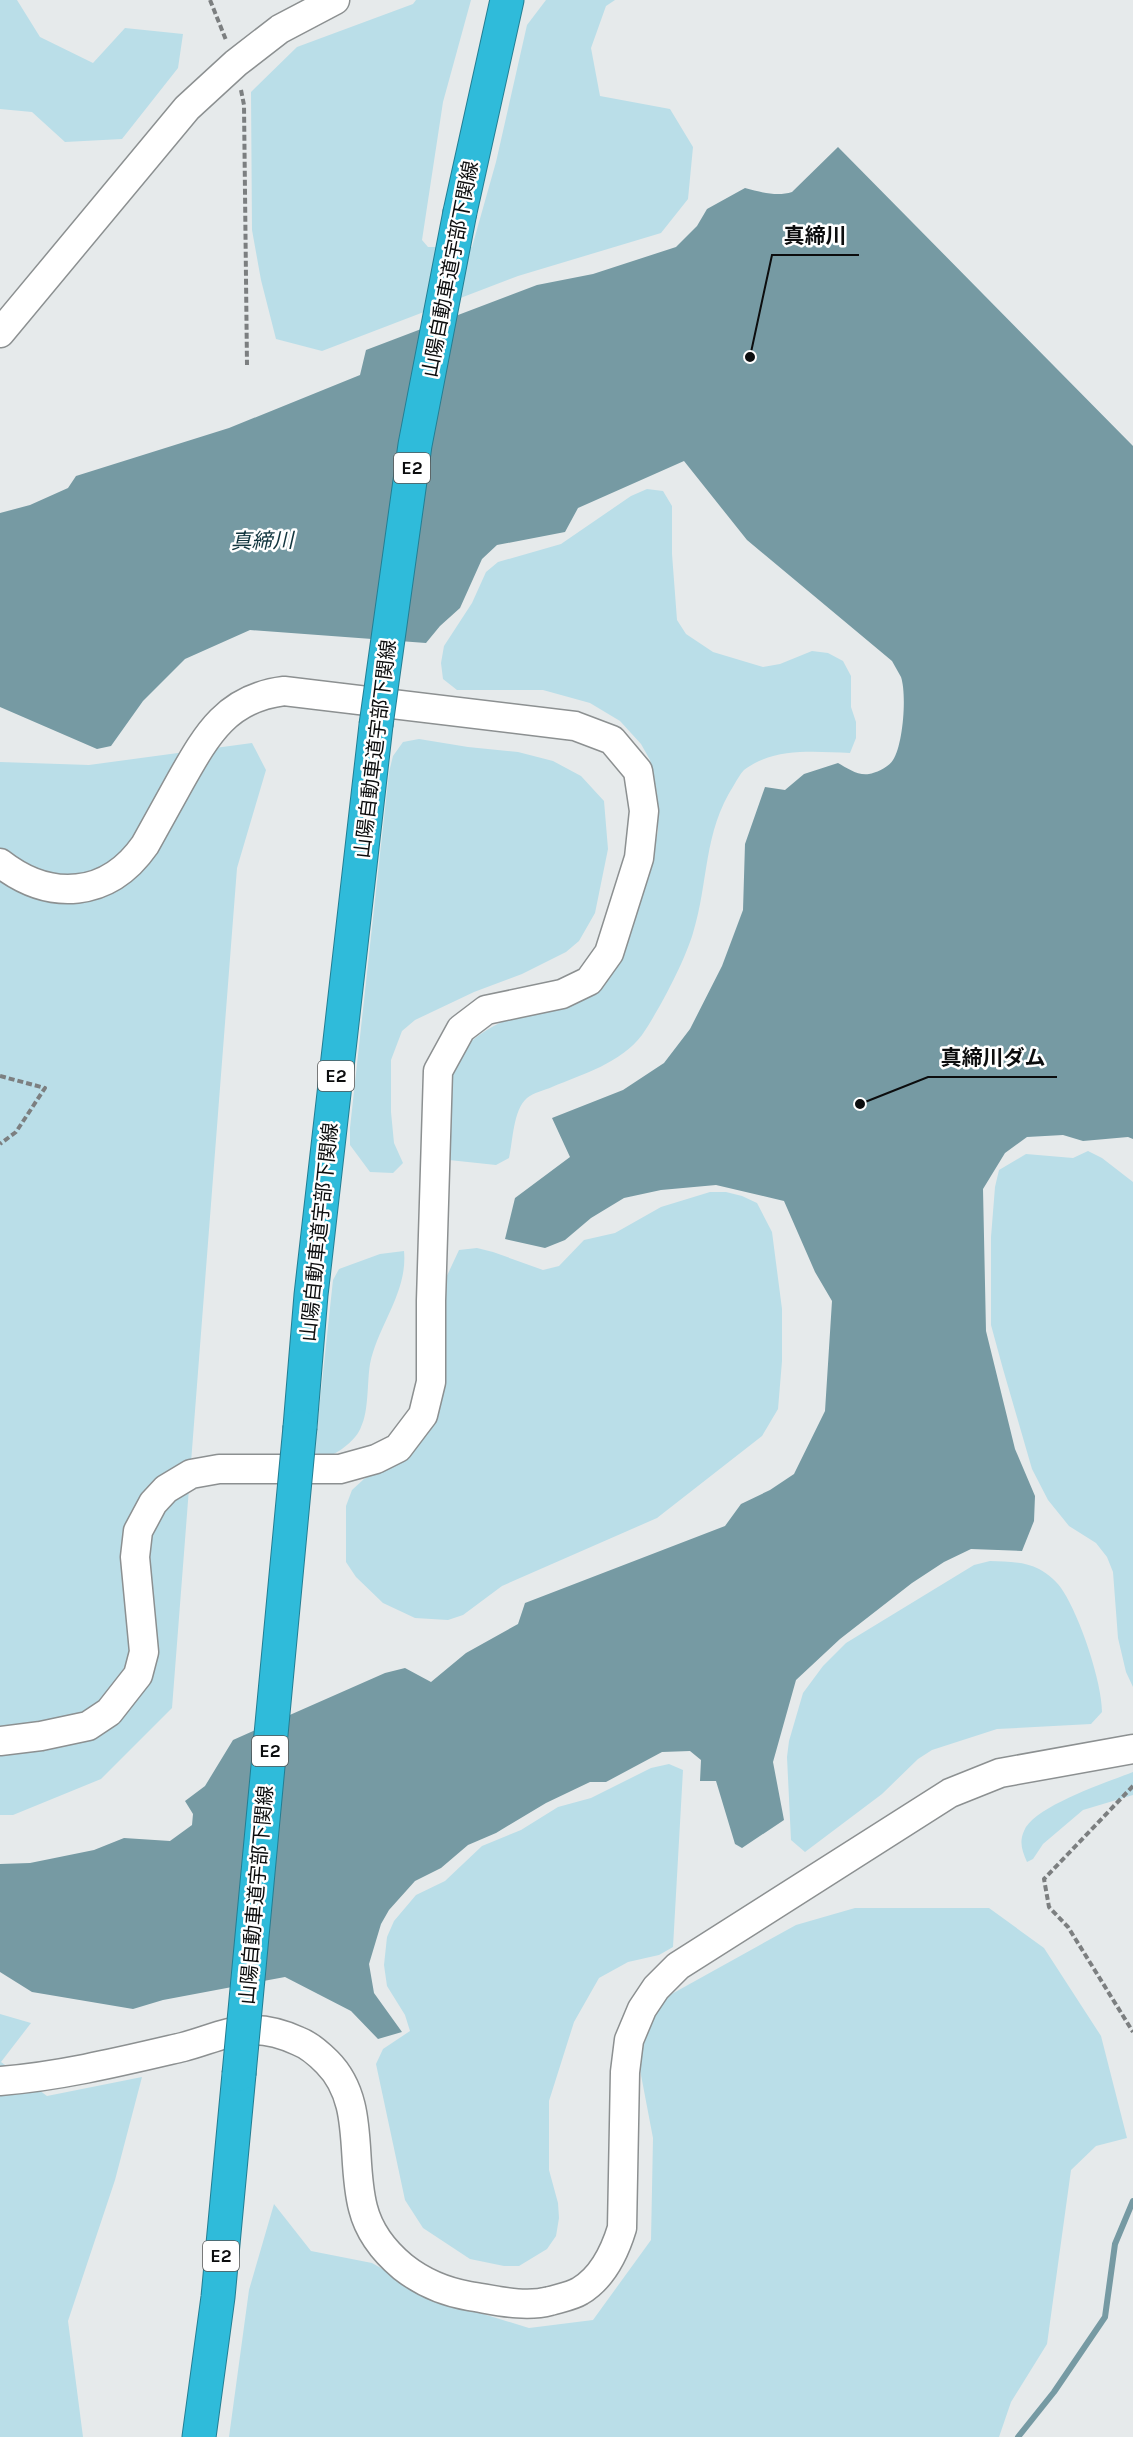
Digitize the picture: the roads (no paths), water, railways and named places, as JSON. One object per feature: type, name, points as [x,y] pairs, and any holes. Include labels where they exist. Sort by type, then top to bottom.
[{"type":"highway","name":"山陽自動車道宇部下関線","points":[[199,2437],[218,2297],[311,1295],[376,725],[415,445],[460,212],[507,0]]},
{"type":"street","points":[[0,333],[188,108],[236,63],[280,29],[335,0]]},
{"type":"street","points":[[0,862],[15,874],[51,888],[87,887],[111,877],[137,857],[146,845],[214,727],[232,710],[251,699],[269,693],[284,692],[575,726],[612,740],[638,771],[644,811],[639,858],[609,953],[589,981],[562,994],[486,1010],[461,1029],[438,1071],[431,1301],[431,1382],[423,1415],[398,1448],[376,1459],[340,1469],[219,1468],[191,1474],[166,1489],[153,1503],[138,1531],[135,1557],[144,1652],[138,1675],[109,1712],[88,1726],[0,1741]]},
{"type":"street","points":[[0,2081],[41,2077],[132,2059],[192,2045],[232,2032],[256,2030],[299,2041],[317,2052],[337,2072],[348,2095],[355,2123],[358,2189],[363,2211],[374,2235],[391,2257],[414,2276],[437,2287],[463,2295],[523,2304],[542,2303],[581,2291],[615,2251],[622,2228],[625,2072],[629,2040],[642,2009],[656,1988],[678,1966],[950,1793],[1000,1773],[1133,1749]]},
{"type":"water","points":[[838,147],[1133,446],[1133,1139],[1128,1137],[1083,1141],[1063,1135],[1027,1137],[1005,1153],[983,1189],[986,1331],[1015,1449],[1035,1496],[1034,1521],[1022,1551],[971,1549],[944,1562],[912,1583],[840,1639],[796,1680],[773,1762],[784,1820],[742,1848],[735,1844],[716,1781],[700,1781],[701,1760],[690,1751],[662,1752],[606,1782],[590,1782],[546,1803],[496,1833],[468,1845],[441,1868],[415,1881],[389,1910],[381,1924],[369,1964],[374,1993],[402,2032],[378,2039],[351,2011],[285,1977],[163,2000],[133,2009],[32,1992],[0,1972],[0,1864],[30,1863],[94,1850],[124,1838],[170,1841],[192,1825],[193,1814],[185,1801],[205,1786],[233,1740],[385,1673],[405,1668],[431,1682],[466,1653],[518,1624],[525,1603],[725,1526],[741,1504],[770,1490],[794,1474],[825,1411],[832,1301],[815,1272],[784,1201],[716,1185],[661,1190],[624,1198],[591,1218],[565,1240],[545,1248],[505,1239],[515,1198],[570,1157],[552,1118],[623,1090],[664,1063],[690,1029],[722,966],[743,910],[745,844],[765,787],[785,790],[804,774],[838,763],[861,774],[869,774],[885,767],[893,760],[899,743],[904,695],[901,677],[892,661],[747,540],[684,461],[578,508],[565,532],[497,545],[482,559],[460,608],[440,626],[426,643],[250,630],[185,659],[143,701],[111,746],[97,749],[0,707],[0,513],[30,505],[68,488],[76,476],[229,428],[360,375],[366,350],[537,285],[593,274],[676,247],[697,226],[707,209],[745,188],[774,194],[792,192]]},
{"type":"waterway","points":[[1018,2437],[1054,2392],[1105,2317],[1115,2244],[1133,2201]]},
{"type":"place","name":"真締川","points":[[750,357]]},
{"type":"place","name":"真締川ダム","points":[[860,1104]]}]
